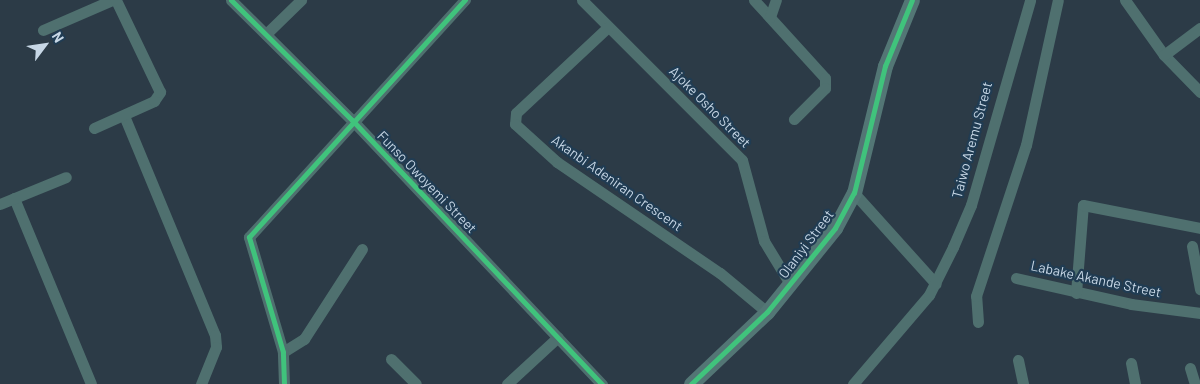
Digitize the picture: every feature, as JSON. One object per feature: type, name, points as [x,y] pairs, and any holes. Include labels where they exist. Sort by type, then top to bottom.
[{"type":"street","points":[[44,30],[114,0],[160,92],[154,101],[125,118],[94,128]]},
{"type":"street","name":"Funso Owoyemi Street","points":[[231,0],[352,120],[602,384]]},
{"type":"street","points":[[266,34],[301,0]]},
{"type":"street","points":[[284,384],[283,352],[249,237],[352,120],[465,0]]},
{"type":"street","name":"Ajoke Osho Street","points":[[582,0],[742,160],[764,241],[790,284]]},
{"type":"street","points":[[754,0],[826,83],[794,119]]},
{"type":"street","points":[[770,17],[776,0]]},
{"type":"street","name":"Olaniyi Street","points":[[691,384],[767,312],[835,228],[854,193],[885,66],[912,0]]},
{"type":"street","name":"Taiwo Aremu Street","points":[[852,384],[878,360],[936,284],[971,205],[1030,0]]},
{"type":"street","points":[[978,322],[976,296],[1026,145],[1058,0]]},
{"type":"street","points":[[1125,0],[1164,55],[1200,92]]},
{"type":"street","name":"Akanbi Adeniran Crescent","points":[[608,26],[516,113],[515,124],[557,162],[720,273],[767,312]]},
{"type":"street","points":[[1164,55],[1200,28]]},
{"type":"street","points":[[125,118],[215,335],[216,347],[201,384]]},
{"type":"street","points":[[0,202],[66,177]]},
{"type":"street","points":[[854,193],[936,284]]},
{"type":"street","points":[[14,198],[90,384]]},
{"type":"street","points":[[1076,293],[1083,205],[1200,228]]},
{"type":"street","points":[[1192,246],[1200,289]]},
{"type":"street","points":[[283,352],[304,339],[362,248]]},
{"type":"street","name":"Labake Akande Street","points":[[1016,278],[1076,293],[1200,313]]},
{"type":"street","points":[[507,384],[558,336]]},
{"type":"street","points":[[391,360],[416,384]]},
{"type":"street","points":[[1018,360],[1023,384]]},
{"type":"street","points":[[1131,362],[1136,384]]},
{"type":"street","points":[[1190,368],[1196,384]]},
{"type":"cycle path","points":[[231,0],[352,120],[602,384]]},
{"type":"cycle path","points":[[284,384],[283,352],[249,237],[465,0]]},
{"type":"cycle path","points":[[691,384],[767,312],[835,228],[854,193],[885,66],[912,0]]}]
